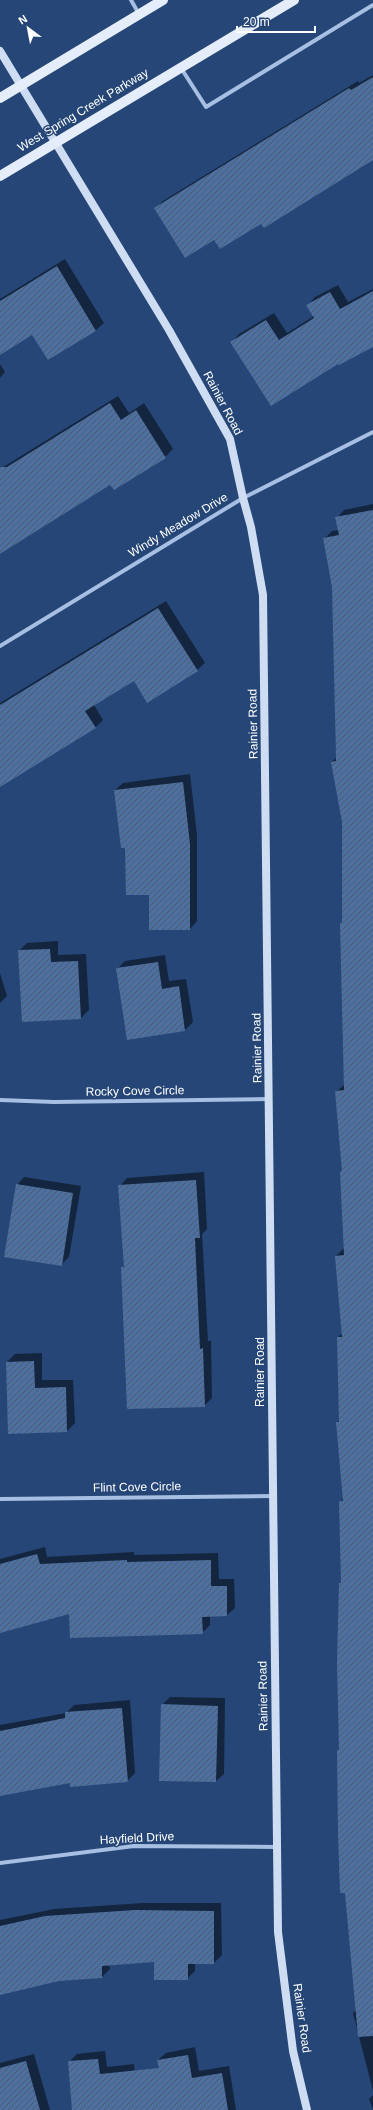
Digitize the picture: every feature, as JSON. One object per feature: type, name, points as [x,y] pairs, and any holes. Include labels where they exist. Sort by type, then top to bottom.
[{"type":"main road","points":[[0,98],[163,0]]},
{"type":"main road","name":"West Spring Creek Parkway","points":[[0,176],[294,0]]},
{"type":"street","points":[[131,0],[139,14]]},
{"type":"street","points":[[181,68],[206,107],[373,5]]},
{"type":"street","name":"Rainier Road","points":[[0,51],[169,330],[230,439],[251,527],[263,595],[270,1099],[278,1932],[293,2051],[307,2110]]},
{"type":"street","name":"Windy Meadow Drive","points":[[0,646],[243,498],[373,432]]},
{"type":"street","name":"Rocky Cove Circle","points":[[0,1100],[54,1102],[270,1099]]},
{"type":"street","name":"Flint Cove Circle","points":[[0,1499],[273,1496]]},
{"type":"street","name":"Hayfield Drive","points":[[0,1863],[134,1846],[277,1847]]},
{"type":"building","points":[[373,77],[373,160],[264,228],[261,224],[220,249],[214,240],[185,258],[154,208],[349,88],[351,90]]},
{"type":"building","points":[[57,266],[96,331],[48,360],[32,335],[0,355],[0,301]]},
{"type":"building","points":[[373,291],[373,347],[339,365],[338,364],[271,406],[230,342],[266,320],[279,340],[314,318],[306,305],[330,292],[340,309]]},
{"type":"building","points":[[110,403],[121,420],[136,410],[166,458],[114,490],[110,485],[0,554],[0,467],[7,467]]},
{"type":"building","points":[[373,510],[373,2036],[358,2037],[345,1893],[340,1893],[338,1833],[337,1750],[339,1750],[337,1662],[339,1583],[341,1583],[339,1501],[343,1501],[336,1422],[339,1422],[337,1337],[342,1337],[335,1256],[344,1255],[340,1172],[342,1171],[335,1091],[344,1090],[340,923],[342,923],[342,822],[331,762],[336,761],[332,587],[323,538],[339,535],[335,517]]},
{"type":"building","points":[[158,608],[198,671],[147,703],[134,681],[85,711],[96,728],[0,787],[0,705]]},
{"type":"building","points":[[183,782],[190,844],[190,930],[149,930],[149,895],[126,895],[125,848],[121,848],[114,790]]},
{"type":"building","points":[[50,949],[51,962],[78,961],[81,1019],[22,1022],[18,950]]},
{"type":"building","points":[[158,962],[162,989],[179,986],[185,1031],[127,1040],[116,968]]},
{"type":"building","points":[[196,1180],[200,1238],[195,1238],[200,1349],[203,1348],[205,1407],[127,1409],[121,1267],[124,1267],[118,1185]]},
{"type":"building","points":[[16,1184],[73,1193],[62,1266],[4,1257]]},
{"type":"building","points":[[34,1361],[35,1388],[66,1387],[67,1432],[8,1434],[6,1362]]},
{"type":"building","points":[[37,1554],[40,1564],[127,1560],[127,1562],[211,1560],[211,1586],[227,1586],[227,1616],[202,1617],[203,1634],[70,1638],[69,1614],[0,1633],[0,1564]]},
{"type":"building","points":[[161,1704],[218,1706],[216,1782],[159,1781]]},
{"type":"building","points":[[122,1708],[128,1782],[70,1787],[70,1783],[0,1796],[0,1731],[65,1718],[65,1712]]},
{"type":"building","points":[[135,1910],[214,1911],[214,1964],[188,1964],[188,1980],[154,1980],[154,1962],[102,1966],[102,1978],[59,1981],[0,1995],[0,1926],[45,1916]]},
{"type":"building","points":[[188,2055],[192,2078],[222,2073],[228,2110],[72,2110],[68,2061],[98,2059],[100,2074],[159,2068],[157,2060]]},
{"type":"building","points":[[26,2061],[40,2110],[0,2110],[0,2068]]}]
